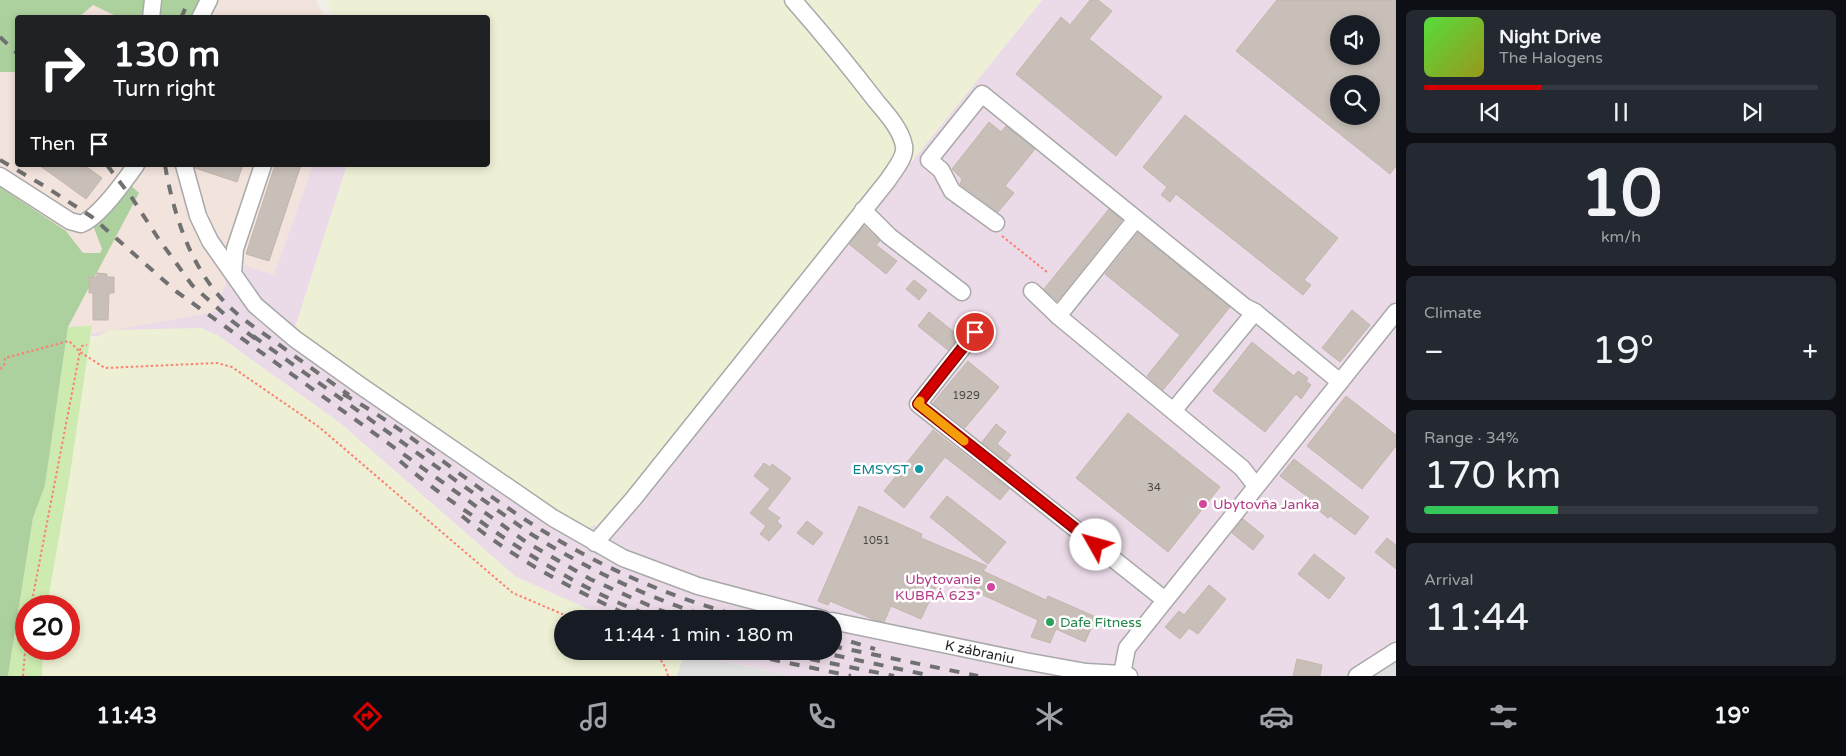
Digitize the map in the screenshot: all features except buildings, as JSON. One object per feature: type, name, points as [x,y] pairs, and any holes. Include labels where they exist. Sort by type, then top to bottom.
[{"type":"street","points":[[151,15],[153,0]]},
{"type":"street","points":[[202,15],[209,0]]},
{"type":"street","points":[[595,543],[822,267],[863,210],[888,180],[903,154],[904,147],[900,135],[887,115],[838,50],[793,0]]},
{"type":"street","points":[[998,229],[952,191],[941,170],[929,160],[982,94],[1340,382]]},
{"type":"street","points":[[0,176],[70,221],[81,224],[92,217],[123,184],[135,167]]},
{"type":"street","points":[[185,167],[198,216],[210,241],[255,305],[295,338],[525,499],[595,543],[623,558],[698,586],[788,610]]},
{"type":"street","points":[[233,272],[235,248],[262,167]]},
{"type":"street","points":[[863,210],[889,236],[962,292]]},
{"type":"street","points":[[1058,316],[1136,219]]},
{"type":"street","points":[[1032,291],[1058,316],[1172,405],[1242,468],[1256,486]]},
{"type":"street","points":[[1172,405],[1250,310]]},
{"type":"street","points":[[1121,651],[1165,600],[1396,312]]},
{"type":"street","points":[[975,332],[918,404],[1165,600]]},
{"type":"street","name":"K zábraniu","points":[[842,623],[1077,670],[1125,675]]},
{"type":"street","points":[[1125,675],[1121,651],[1128,627]]},
{"type":"street","points":[[1356,676],[1396,651]]},
{"type":"path","points":[[998,229],[1047,272]]},
{"type":"path","points":[[0,369],[4,365],[5,358],[69,341],[80,352],[105,368],[218,363],[232,366],[320,427],[513,592],[554,610]]},
{"type":"path","points":[[32,595],[81,346],[87,345]]},
{"type":"path","points":[[23,676],[24,660]]},
{"type":"path","points":[[661,660],[668,676]]},
{"type":"shaded area","points":[[0,0],[316,0],[323,15],[15,15],[15,167],[312,167],[274,275],[234,262],[215,312],[74,337],[0,356]]},
{"type":"shaded area","points":[[1042,0],[1396,0],[1396,641],[1341,676],[793,676],[717,660],[842,660],[842,610],[590,610],[516,577],[340,423],[217,335],[109,330],[99,336],[91,336],[92,327],[0,187],[0,72],[15,150],[15,167],[346,167],[295,328],[846,243]]},
{"type":"shaded area","points":[[1396,641],[1396,676],[1341,676],[1366,660]]},
{"type":"shaded area","points":[[682,660],[717,660],[793,676],[677,676]]},
{"type":"green space","points":[[0,0],[207,0],[198,15],[114,15],[93,5],[81,15],[15,15],[15,72],[0,72]]},
{"type":"green space","points":[[327,0],[1042,0],[846,243],[601,529],[594,525],[586,530],[538,502],[295,328],[346,167],[490,167],[490,15],[334,15]]},
{"type":"green space","points":[[128,183],[139,193],[68,327],[45,485],[33,518],[21,595],[15,595],[15,632],[8,676],[0,676],[0,187],[66,231],[83,253],[100,253],[102,249],[94,228],[100,217]]},
{"type":"green space","points":[[92,326],[70,474],[49,595],[21,595],[33,518],[45,484],[68,327]]},
{"type":"green space","points":[[201,328],[217,335],[340,423],[516,577],[590,610],[554,610],[554,660],[682,660],[677,676],[42,676],[43,660],[80,660],[80,595],[49,595],[90,341],[109,330]]},
{"type":"green space","points":[[15,632],[15,660],[43,660],[42,676],[8,676]]},
{"type":"railway","points":[[182,15],[189,0]]},
{"type":"railway","points":[[0,37],[15,51]]},
{"type":"railway","points":[[0,160],[92,217],[177,292],[526,542],[590,579],[660,610]]},
{"type":"railway","points":[[109,167],[192,285],[232,321],[257,340]]},
{"type":"railway","points":[[165,167],[180,225],[197,263],[220,297],[250,324],[349,395]]},
{"type":"railway","points":[[253,336],[531,534],[575,560],[620,582],[688,610]]},
{"type":"railway","points":[[343,394],[386,420],[487,494],[565,544],[625,575],[687,600],[719,610]]},
{"type":"railway","points":[[400,461],[454,503],[540,561],[586,587],[636,610]]},
{"type":"railway","points":[[462,516],[503,547],[524,560],[567,585],[617,610]]},
{"type":"railway","points":[[842,639],[875,649]]},
{"type":"railway","points":[[842,648],[978,676]]},
{"type":"railway","points":[[842,657],[932,676]]},
{"type":"railway","points":[[774,660],[851,676]]},
{"type":"railway","points":[[815,660],[894,676]]},
{"type":"slow traffic","points":[[920,401],[918,404],[964,441]]},
{"type":"place","name":"EMSYST","points":[[919,469]]},
{"type":"place","name":"Ubytovňa Janka","points":[[1203,504]]},
{"type":"place","name":"Ubytovanie KUBRÁ 623*","points":[[991,587]]},
{"type":"place","name":"Dafe Fitness","points":[[1050,622]]},
{"type":"route","points":[[975,332],[918,404],[1096,545]]}]
